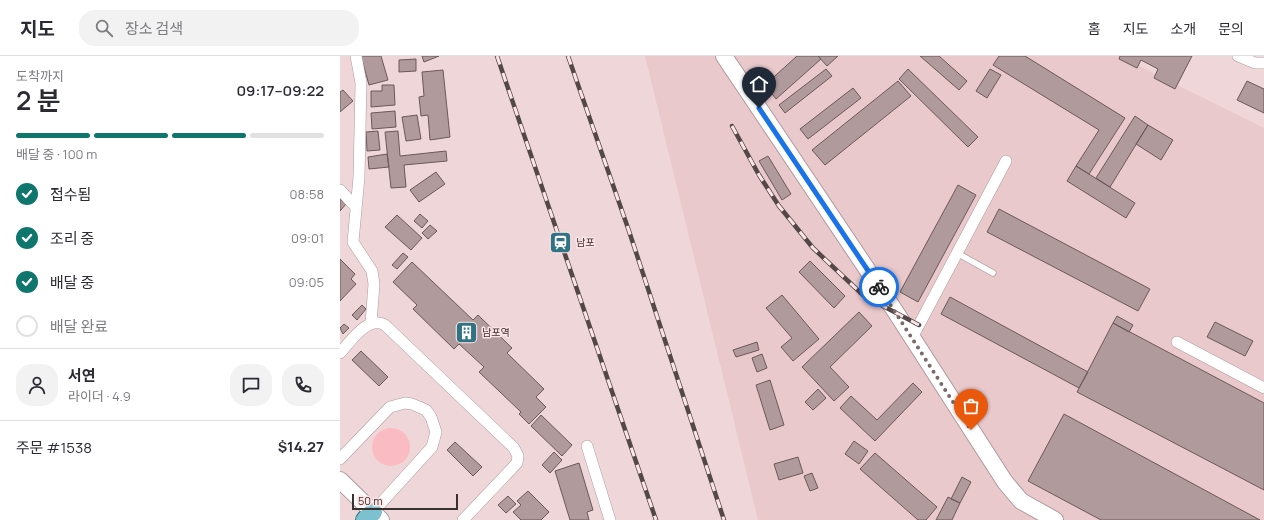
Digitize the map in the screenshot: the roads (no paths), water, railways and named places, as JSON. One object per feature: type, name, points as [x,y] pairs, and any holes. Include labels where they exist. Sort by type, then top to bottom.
[{"type":"street","points":[[356,56],[361,83],[359,176],[355,206],[353,242],[372,271],[374,284],[371,323]]},
{"type":"street","points":[[724,56],[912,338],[1005,482],[1021,501],[1055,520]]},
{"type":"street","points":[[1238,56],[1255,63],[1264,63]]},
{"type":"street","points":[[912,338],[1006,161]]},
{"type":"street","points":[[340,190],[355,206]]},
{"type":"street","points":[[340,353],[364,327],[371,323],[379,322],[385,325],[514,448],[518,456],[517,463],[463,520]]},
{"type":"street","points":[[1177,342],[1264,388]]},
{"type":"street","points":[[340,459],[390,407],[397,404],[412,404],[426,410],[431,416],[436,432],[432,448],[373,517],[340,480]]},
{"type":"street","points":[[587,446],[610,520]]},
{"type":"lane","points":[[957,253],[993,273]]},
{"type":"railway","points":[[497,56],[656,520]]},
{"type":"railway","points":[[568,56],[629,231],[724,520]]},
{"type":"railway","points":[[732,126],[759,175],[779,206],[813,248],[864,296],[919,325]]},
{"type":"place","name":"남포","points":[[560,242]]},
{"type":"place","name":"남포역","points":[[466,332]]}]
